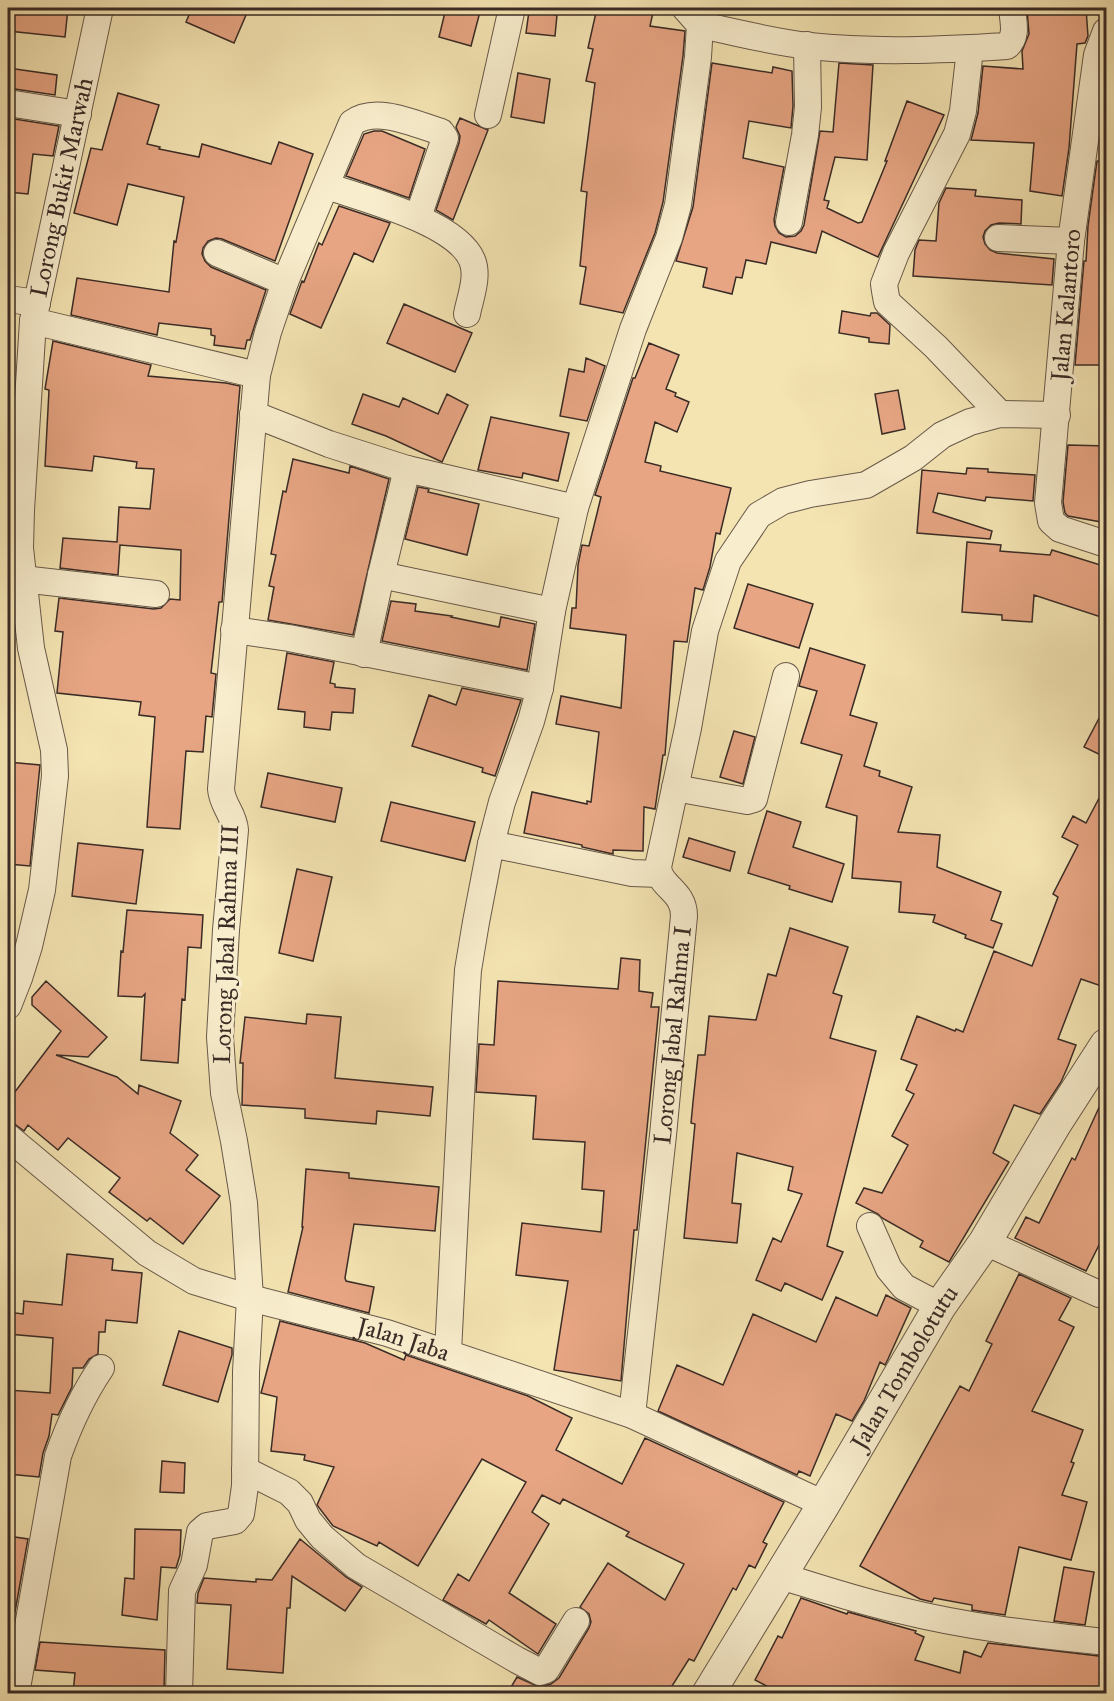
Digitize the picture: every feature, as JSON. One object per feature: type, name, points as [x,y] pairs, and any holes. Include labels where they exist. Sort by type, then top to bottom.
[{"type":"street","name":"Lorong Bukit Marwah","points":[[8,1006],[13,974],[42,890],[56,766],[31,648],[22,579],[21,510],[35,312],[100,8]]},
{"type":"street","points":[[488,115],[512,8]]},
{"type":"street","points":[[448,1352],[468,970],[481,890],[502,802],[531,721],[540,688],[552,611],[575,508],[633,329],[674,222],[691,115],[693,16],[807,45],[884,50],[970,49],[1010,44],[1014,33],[1012,8]]},
{"type":"street","name":"Jalan Kalantoro","points":[[1107,31],[1097,55],[1071,241],[1048,503],[1051,521],[1060,529],[1107,544]]},
{"type":"street","points":[[789,222],[808,106],[807,45]]},
{"type":"street","points":[[970,49],[963,111],[957,134],[896,254],[884,284],[887,302],[1000,414]]},
{"type":"street","points":[[8,103],[78,114]]},
{"type":"street","name":"Lorong Jabal Rahma III","points":[[179,1694],[183,1586],[194,1565],[198,1539],[203,1528],[232,1523],[240,1514],[245,1470],[246,1372],[250,1298],[244,1203],[224,1093],[220,1037],[235,830],[233,818],[222,799],[221,789],[257,375],[268,332],[285,282],[352,123],[359,118],[373,115],[388,116],[441,132],[445,138],[418,217]]},
{"type":"street","points":[[327,186],[418,217],[447,234],[466,250],[472,260],[475,275],[467,314]]},
{"type":"street","points":[[998,238],[1071,241]]},
{"type":"street","points":[[217,253],[285,282]]},
{"type":"street","points":[[8,299],[35,312],[257,375]]},
{"type":"street","points":[[253,414],[329,444],[407,469],[575,508]]},
{"type":"street","points":[[491,844],[632,873],[659,874],[658,867],[688,728],[705,631],[728,561],[759,515],[783,501],[866,485],[913,458],[942,435],[970,422],[1000,414],[1056,415]]},
{"type":"street","points":[[364,654],[407,469]]},
{"type":"street","points":[[381,575],[552,611]]},
{"type":"street","points":[[22,579],[156,594]]},
{"type":"street","points":[[234,630],[289,638],[540,688]]},
{"type":"street","points":[[675,788],[747,801],[754,799],[786,676]]},
{"type":"street","name":"Lorong Jabal Rahma I","points":[[632,1416],[684,916],[682,899],[659,874]]},
{"type":"street","name":"Jalan Tombolotutu","points":[[708,1694],[781,1576],[940,1306],[985,1242],[1055,1124],[1107,1046]]},
{"type":"street","name":"Jalan Jaba","points":[[8,1137],[110,1223],[163,1263],[194,1281],[250,1298],[387,1332],[632,1416],[824,1504]]},
{"type":"street","points":[[870,1226],[888,1269],[904,1287],[940,1306]]},
{"type":"street","points":[[985,1242],[1100,1294]]},
{"type":"street","points":[[16,1694],[58,1456],[80,1403],[101,1368]]},
{"type":"street","points":[[245,1470],[290,1492],[300,1503],[308,1521],[322,1537],[356,1566],[540,1672],[546,1670],[576,1621]]},
{"type":"street","points":[[781,1576],[899,1610],[1007,1631],[1107,1642]]},
{"type":"building","points":[[37,8],[68,8],[65,37],[8,31],[8,9],[36,14]]},
{"type":"building","points":[[192,8],[249,8],[234,43],[186,22]]},
{"type":"building","points":[[446,8],[481,8],[471,46],[439,37]]},
{"type":"building","points":[[597,8],[654,8],[650,26],[685,31],[663,202],[655,233],[623,313],[580,304],[586,267],[580,266],[587,192],[581,191],[595,83],[586,81],[593,49],[588,48]]},
{"type":"building","points":[[1086,8],[1088,36],[1085,43],[1077,44],[1069,148],[1062,196],[1030,191],[1034,143],[971,140],[978,113],[983,66],[1023,69],[1022,51],[1029,34],[1027,9]]},
{"type":"building","points":[[529,11],[557,15],[555,36],[526,33]]},
{"type":"building","points":[[712,63],[772,73],[773,67],[792,71],[791,128],[749,121],[743,158],[784,167],[774,220],[779,233],[786,237],[795,236],[804,225],[820,131],[833,132],[839,63],[873,65],[867,160],[835,157],[824,200],[829,201],[827,208],[858,223],[862,222],[887,161],[885,161],[907,101],[944,115],[878,257],[822,231],[816,253],[771,242],[766,264],[746,260],[742,278],[736,277],[732,294],[703,287],[707,268],[676,261],[693,207]]},
{"type":"building","points":[[8,68],[57,75],[55,95],[8,88]]},
{"type":"building","points":[[518,73],[550,79],[544,123],[511,117]]},
{"type":"building","points":[[118,93],[159,105],[147,144],[160,147],[159,149],[199,157],[202,144],[271,164],[279,142],[313,154],[275,261],[222,239],[216,238],[208,241],[203,248],[202,254],[211,267],[266,290],[245,349],[214,345],[215,336],[211,335],[211,329],[159,323],[157,335],[71,315],[77,278],[169,292],[174,241],[176,242],[184,197],[128,184],[117,225],[74,213],[91,148],[102,150]]},
{"type":"building","points":[[8,118],[59,126],[53,156],[33,154],[28,194],[8,192]]},
{"type":"building","points":[[460,118],[488,130],[453,220],[436,210],[459,143],[460,136],[456,127]]},
{"type":"building","points":[[382,131],[425,149],[409,198],[346,176],[364,134]]},
{"type":"building","points":[[1097,161],[1107,162],[1107,365],[1075,365],[1084,261],[1086,261],[1088,226]]},
{"type":"building","points":[[946,188],[976,190],[975,196],[1022,200],[1021,224],[991,225],[983,237],[985,244],[997,253],[1054,259],[1052,285],[913,276],[915,250],[919,240],[936,241],[939,203]]},
{"type":"building","points":[[339,206],[390,223],[373,262],[354,253],[321,328],[290,314],[319,243],[322,245]]},
{"type":"building","points":[[404,304],[472,333],[455,372],[387,343]]},
{"type":"building","points":[[842,311],[870,316],[871,313],[877,313],[890,325],[889,344],[869,342],[869,338],[839,333]]},
{"type":"building","points":[[53,341],[151,365],[148,376],[240,386],[222,602],[219,602],[211,673],[216,674],[212,717],[206,716],[203,752],[186,751],[180,829],[147,827],[155,717],[139,715],[141,702],[57,693],[63,632],[55,631],[59,598],[161,608],[170,599],[180,600],[181,550],[120,545],[118,575],[60,568],[63,538],[117,542],[119,507],[150,509],[154,469],[136,468],[137,462],[94,456],[92,471],[45,466],[49,390],[45,389]]},
{"type":"building","points":[[649,343],[679,355],[666,389],[689,402],[677,432],[655,422],[645,462],[661,466],[660,471],[731,488],[720,534],[716,533],[703,590],[695,588],[687,642],[674,641],[665,755],[663,755],[655,809],[644,807],[643,851],[613,850],[613,854],[524,833],[532,792],[587,804],[587,801],[591,802],[599,732],[556,724],[561,696],[621,708],[626,635],[570,628],[572,608],[576,608],[578,565],[582,545],[589,546],[601,497],[595,495],[633,378],[635,378]]},
{"type":"building","points":[[586,358],[605,366],[587,421],[560,416],[569,369],[584,372]]},
{"type":"building","points":[[898,390],[905,429],[882,434],[875,394]]},
{"type":"building","points":[[363,394],[399,407],[403,398],[438,414],[447,394],[468,405],[442,462],[386,436],[352,424]]},
{"type":"building","points":[[491,417],[569,433],[558,481],[523,473],[522,478],[478,470]]},
{"type":"building","points":[[1068,445],[1107,446],[1107,523],[1068,516],[1065,513],[1063,502]]},
{"type":"building","points":[[293,459],[349,473],[350,466],[389,479],[353,635],[268,620],[274,587],[269,586],[276,555],[271,554],[283,491],[286,492]]},
{"type":"building","points":[[967,468],[988,469],[988,472],[1035,475],[1033,501],[986,497],[985,501],[938,493],[933,512],[992,531],[990,539],[917,533],[922,470],[966,474]]},
{"type":"building","points":[[418,487],[429,489],[428,492],[479,504],[467,555],[405,539]]},
{"type":"building","points":[[967,542],[1001,545],[1000,551],[1050,555],[1052,550],[1107,567],[1107,619],[1034,595],[1032,622],[1002,620],[1002,615],[962,612]]},
{"type":"building","points":[[748,584],[813,604],[799,648],[734,628]]},
{"type":"building","points":[[391,601],[416,604],[415,611],[452,616],[499,627],[501,617],[535,624],[527,670],[382,641]]},
{"type":"building","points":[[810,648],[865,665],[850,715],[877,723],[864,766],[880,771],[879,776],[912,787],[898,832],[940,835],[937,867],[1001,892],[991,920],[1002,924],[993,948],[965,938],[966,935],[933,922],[935,915],[899,912],[901,882],[852,878],[857,816],[826,807],[842,755],[801,743],[817,691],[799,686]]},
{"type":"building","points":[[287,653],[334,662],[330,683],[335,684],[335,687],[355,689],[353,713],[332,712],[330,730],[304,727],[305,712],[278,709]]},
{"type":"building","points":[[462,688],[521,700],[495,776],[482,772],[483,768],[412,746],[429,695],[456,705]]},
{"type":"building","points":[[1107,703],[1107,758],[1084,747]]},
{"type":"building","points":[[734,731],[755,737],[743,784],[720,777]]},
{"type":"building","points":[[8,762],[40,765],[30,866],[8,864]]},
{"type":"building","points":[[268,773],[342,788],[335,822],[261,807]]},
{"type":"building","points":[[1107,783],[1107,988],[1081,979],[1058,1039],[1076,1045],[1061,1082],[1040,1114],[1014,1105],[993,1153],[1009,1162],[949,1262],[920,1247],[923,1241],[856,1203],[864,1188],[882,1193],[908,1145],[892,1136],[914,1094],[906,1090],[917,1065],[901,1059],[917,1016],[963,1032],[994,951],[1032,966],[1058,897],[1053,894],[1078,845],[1062,837],[1073,816],[1086,823]]},
{"type":"building","points":[[391,802],[475,822],[465,861],[381,841]]},
{"type":"building","points":[[767,811],[801,822],[793,847],[844,864],[832,902],[748,873]]},
{"type":"building","points":[[689,838],[735,852],[730,871],[683,857]]},
{"type":"building","points":[[78,843],[143,850],[136,904],[72,896]]},
{"type":"building","points":[[297,869],[332,877],[313,961],[279,953]]},
{"type":"building","points":[[127,910],[203,915],[201,948],[188,947],[178,1063],[141,1060],[145,994],[142,997],[118,996]]},
{"type":"building","points":[[790,928],[848,947],[833,993],[842,996],[830,1038],[876,1051],[827,1246],[843,1252],[822,1300],[785,1283],[781,1291],[756,1280],[773,1238],[781,1242],[802,1194],[788,1190],[793,1167],[737,1153],[732,1203],[741,1204],[737,1243],[684,1238],[695,1124],[691,1123],[698,1055],[705,1055],[709,1016],[756,1020],[768,974],[776,976]]},
{"type":"building","points":[[621,958],[640,960],[639,991],[653,993],[651,1007],[659,1007],[637,1230],[634,1230],[621,1381],[554,1370],[568,1281],[516,1275],[522,1223],[601,1232],[604,1191],[582,1189],[585,1142],[533,1139],[536,1096],[476,1092],[479,1044],[494,1045],[498,981],[618,989]]},
{"type":"building","points":[[46,981],[107,1037],[88,1057],[56,1055],[117,1077],[138,1094],[139,1085],[181,1101],[170,1133],[198,1155],[186,1170],[220,1196],[183,1244],[150,1218],[147,1221],[109,1192],[120,1178],[68,1138],[58,1150],[28,1125],[24,1131],[8,1119],[8,1101],[61,1031],[32,1005],[32,997]]},
{"type":"building","points":[[307,1014],[341,1017],[335,1078],[433,1087],[430,1116],[377,1111],[376,1124],[305,1118],[305,1109],[242,1105],[243,1063],[240,1063],[245,1017],[306,1024]]},
{"type":"building","points":[[1107,1090],[1107,1229],[1086,1271],[1015,1238],[1026,1217],[1039,1223],[1072,1158],[1075,1160]]},
{"type":"building","points":[[306,1169],[349,1173],[349,1178],[439,1187],[435,1231],[354,1224],[345,1278],[346,1281],[374,1287],[369,1313],[288,1292],[303,1227]]},
{"type":"building","points":[[67,1254],[113,1259],[112,1270],[142,1273],[137,1323],[106,1320],[105,1332],[99,1332],[98,1354],[89,1359],[83,1368],[73,1368],[72,1387],[58,1415],[52,1414],[39,1477],[8,1474],[8,1390],[50,1393],[53,1338],[8,1334],[8,1312],[23,1314],[24,1301],[62,1305]]},
{"type":"building","points":[[1019,1274],[1071,1298],[1059,1320],[1074,1327],[1032,1411],[1083,1430],[1062,1495],[1087,1502],[1071,1560],[1019,1547],[1005,1615],[972,1610],[972,1605],[934,1598],[932,1602],[920,1599],[860,1566],[960,1386],[969,1391],[992,1344],[986,1341]]},
{"type":"building","points":[[886,1295],[911,1308],[885,1365],[880,1362],[864,1401],[852,1421],[836,1414],[810,1476],[799,1471],[797,1475],[658,1411],[677,1365],[723,1385],[753,1314],[816,1342],[836,1297],[877,1316]]},
{"type":"building","points":[[280,1321],[365,1343],[404,1360],[406,1355],[528,1396],[572,1418],[556,1450],[622,1484],[645,1438],[784,1502],[763,1542],[767,1544],[755,1568],[749,1565],[736,1590],[733,1588],[694,1661],[689,1659],[667,1694],[507,1694],[517,1677],[539,1687],[551,1684],[559,1678],[591,1622],[589,1614],[580,1607],[608,1563],[665,1600],[684,1564],[626,1536],[629,1532],[563,1499],[560,1504],[542,1495],[532,1512],[549,1524],[509,1593],[556,1624],[538,1654],[489,1620],[486,1624],[443,1600],[458,1574],[469,1581],[526,1482],[482,1459],[418,1566],[379,1542],[377,1546],[333,1526],[317,1505],[334,1467],[304,1460],[305,1455],[271,1451],[277,1397],[261,1393]]},
{"type":"building","points":[[179,1331],[232,1348],[218,1402],[163,1385]]},
{"type":"building","points":[[162,1461],[185,1463],[184,1493],[160,1492]]},
{"type":"building","points":[[135,1529],[181,1530],[180,1555],[176,1568],[161,1567],[157,1620],[122,1615],[125,1578],[134,1579]]},
{"type":"building","points":[[8,1536],[28,1539],[15,1612],[8,1612]]},
{"type":"building","points":[[300,1539],[346,1577],[362,1587],[345,1611],[292,1576],[290,1608],[287,1608],[283,1673],[227,1669],[231,1605],[197,1603],[204,1578],[256,1582],[256,1579],[272,1580]]},
{"type":"building","points":[[1064,1567],[1094,1572],[1085,1625],[1054,1621]]},
{"type":"building","points":[[801,1598],[847,1614],[848,1612],[916,1631],[915,1633],[924,1637],[915,1660],[960,1673],[964,1651],[981,1657],[988,1643],[1107,1657],[1107,1694],[782,1694],[755,1680],[778,1636],[782,1638]]},
{"type":"building","points":[[40,1642],[165,1650],[164,1690],[161,1689],[161,1694],[73,1694],[75,1673],[35,1670]]}]
